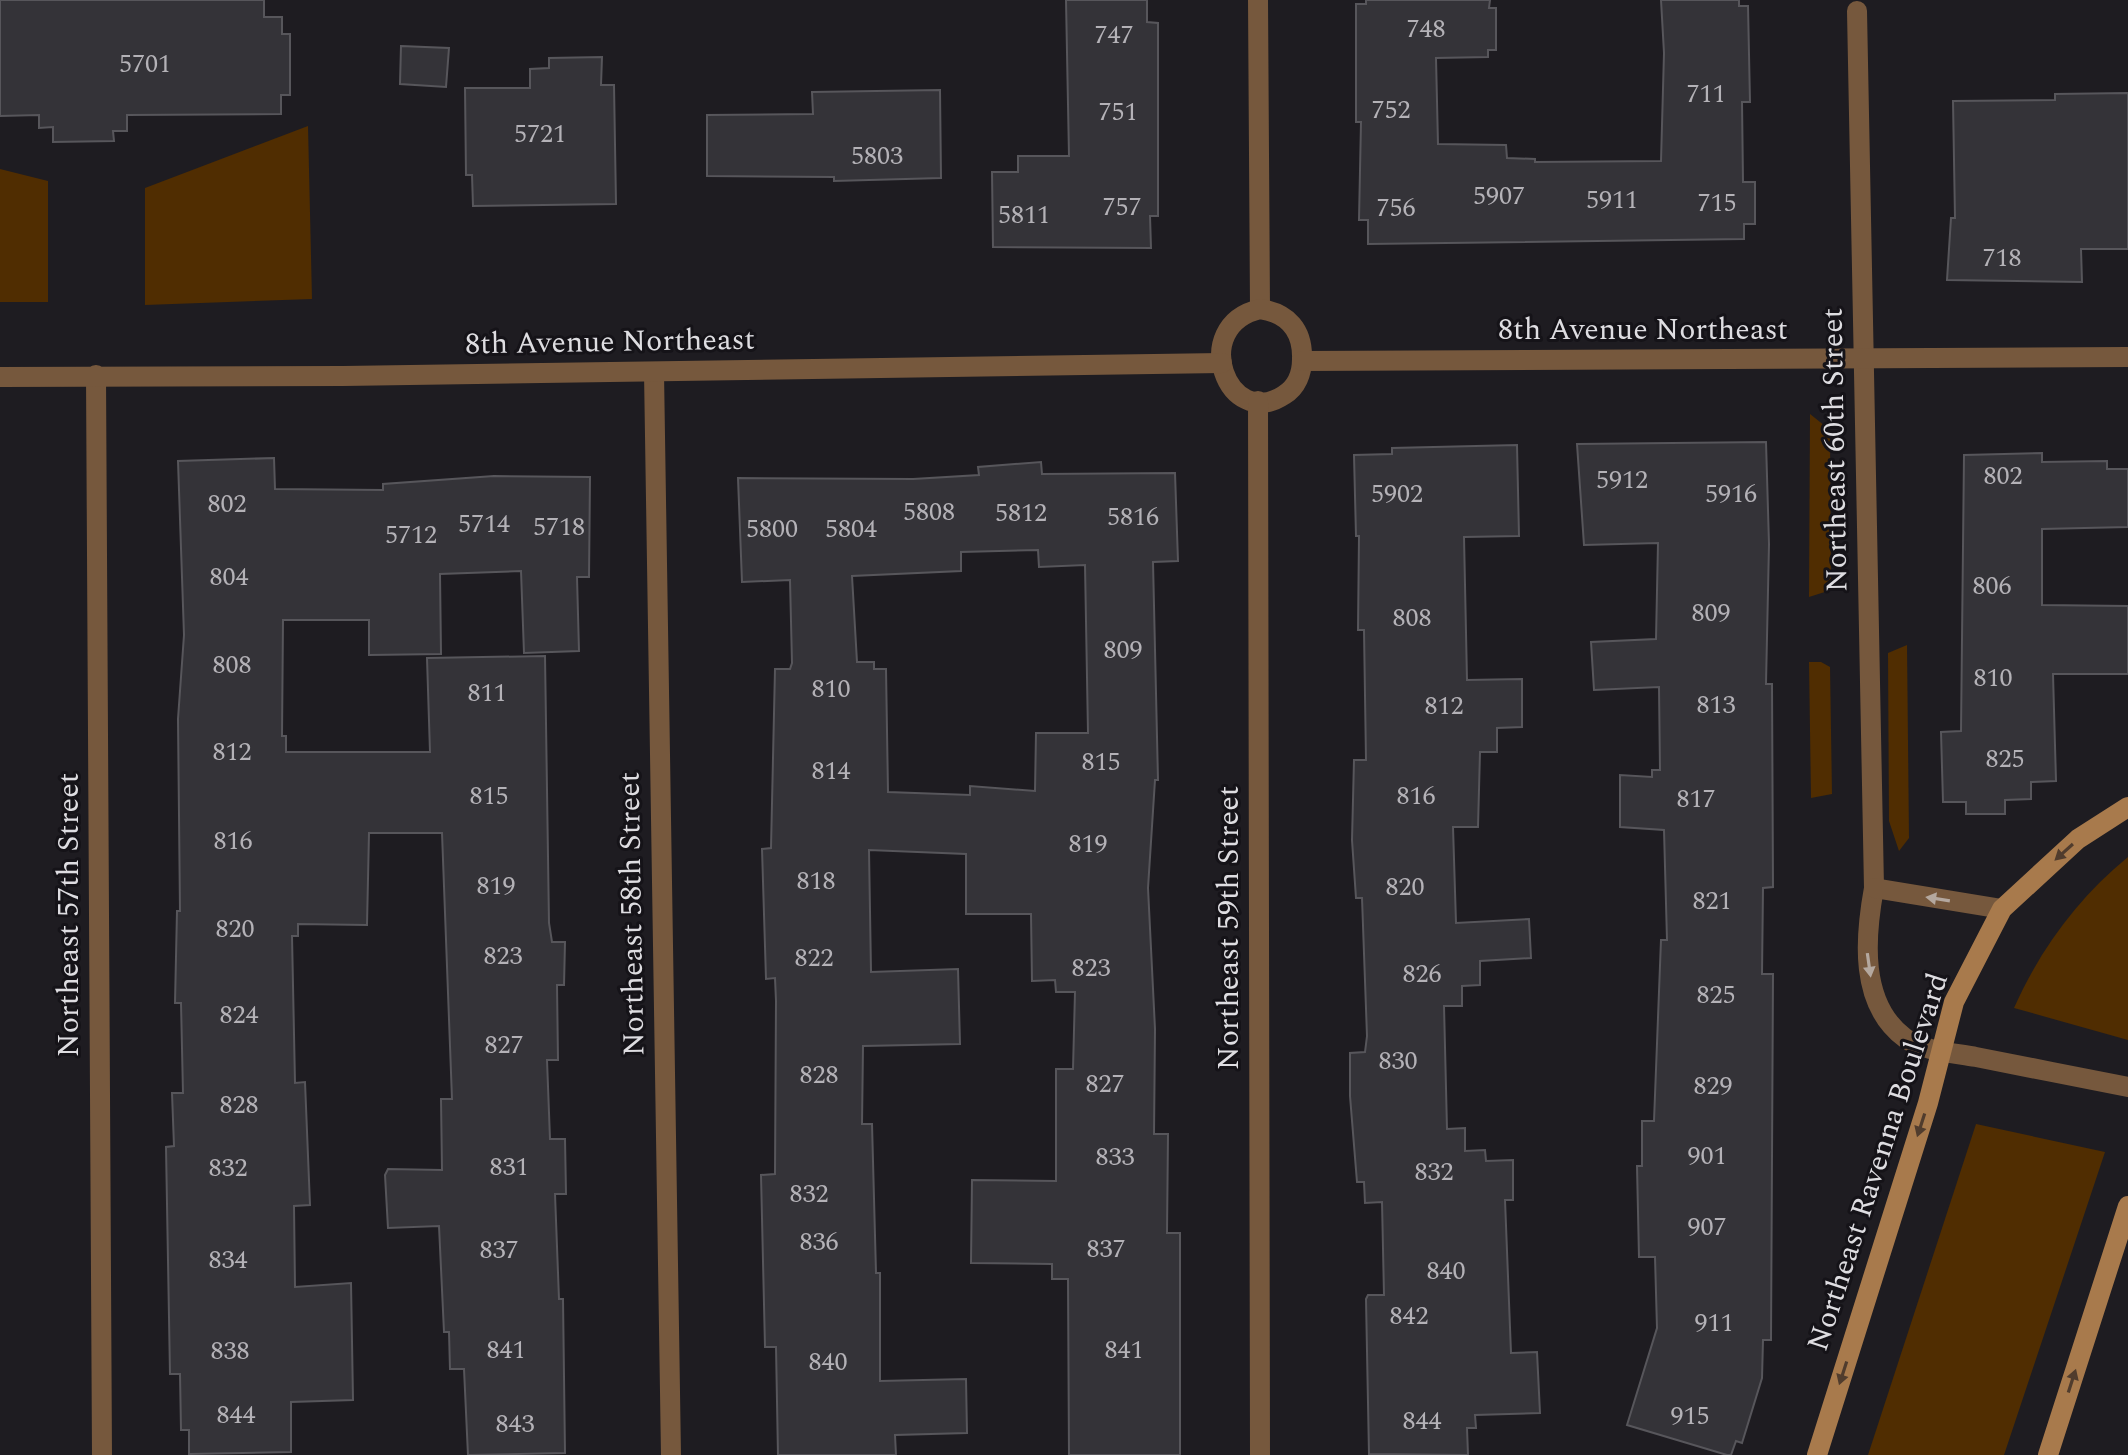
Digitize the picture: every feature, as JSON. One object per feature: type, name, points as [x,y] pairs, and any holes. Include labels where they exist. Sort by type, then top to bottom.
[{"type":"main road","name":"Northeast Ravenna Boulevard","points":[[1817,1455],[1943,1051],[1954,1002],[2002,909],[2078,839],[2128,807]]},
{"type":"main road","points":[[2048,1455],[2128,1206]]},
{"type":"street","points":[[1258,0],[1260,309]]},
{"type":"street","name":"Northeast 60th Street","points":[[1857,11],[1874,888],[1866,929],[1868,969],[1880,1008],[1904,1037],[1943,1051],[2128,1087]]},
{"type":"street","points":[[1260,309],[1277,311],[1297,329],[1302,361],[1302,370],[1289,392],[1276,400],[1258,401],[1235,393],[1226,381],[1222,363],[1225,335],[1245,313],[1260,309]]},
{"type":"street","name":"8th Avenue Northeast","points":[[1302,361],[2128,357]]},
{"type":"street","name":"8th Avenue Northeast","points":[[0,377],[654,372],[1222,363]]},
{"type":"street","name":"Northeast 58th Street","points":[[654,372],[671,1455]]},
{"type":"street","name":"Northeast 57th Street","points":[[96,375],[102,1455]]},
{"type":"street","name":"Northeast 59th Street","points":[[1258,401],[1260,1455]]},
{"type":"street","points":[[1874,888],[2002,909]]},
{"type":"shaded area","points":[[308,126],[312,299],[145,305],[145,188]]},
{"type":"shaded area","points":[[0,169],[48,181],[48,302],[0,302]]},
{"type":"shaded area","points":[[1810,414],[1825,426],[1830,437],[1831,590],[1809,597]]},
{"type":"shaded area","points":[[1907,645],[1909,838],[1899,851],[1889,821],[1888,653]]},
{"type":"shaded area","points":[[1809,662],[1821,662],[1830,667],[1832,794],[1811,798]]},
{"type":"shaded area","points":[[2128,857],[2128,1040],[2014,1008],[2036,965],[2062,925],[2093,889]]},
{"type":"shaded area","points":[[1976,1124],[2105,1152],[2004,1455],[1868,1455]]},
{"type":"building","points":[[0,0],[264,0],[264,17],[282,17],[282,34],[290,34],[290,95],[281,95],[281,114],[127,115],[127,131],[113,131],[114,141],[53,142],[53,127],[39,128],[39,115],[0,116]]},
{"type":"building","points":[[1066,0],[1147,0],[1147,22],[1158,23],[1158,216],[1150,216],[1151,248],[993,247],[992,172],[1018,172],[1018,156],[1069,156]]},
{"type":"building","points":[[1366,0],[1490,0],[1489,8],[1496,8],[1496,50],[1488,50],[1488,57],[1436,58],[1438,144],[1506,145],[1507,158],[1535,159],[1535,162],[1661,161],[1664,53],[1661,0],[1739,0],[1739,6],[1748,6],[1750,102],[1742,102],[1743,182],[1755,182],[1755,224],[1744,224],[1744,239],[1368,244],[1368,220],[1359,220],[1361,122],[1356,122],[1356,4],[1366,4]]},
{"type":"building","points":[[401,46],[449,48],[446,87],[400,84]]},
{"type":"building","points":[[602,57],[601,85],[614,85],[616,204],[473,206],[472,175],[466,175],[465,88],[530,88],[530,69],[549,68],[549,58]]},
{"type":"building","points":[[940,90],[941,178],[834,181],[834,177],[707,176],[707,115],[813,114],[812,92]]},
{"type":"building","points":[[2128,93],[2128,249],[2081,249],[2082,282],[1947,280],[1951,218],[1955,218],[1953,101],[2055,100],[2055,94]]},
{"type":"building","points":[[1766,442],[1769,544],[1766,684],[1772,684],[1773,887],[1763,888],[1762,974],[1773,974],[1771,1340],[1763,1340],[1762,1378],[1742,1443],[1736,1441],[1731,1455],[1727,1455],[1627,1425],[1657,1328],[1655,1257],[1639,1257],[1637,1166],[1642,1166],[1642,1121],[1654,1121],[1661,940],[1667,940],[1664,830],[1620,827],[1620,775],[1652,777],[1652,770],[1660,770],[1659,687],[1594,690],[1591,642],[1656,639],[1658,543],[1584,545],[1577,444]]},
{"type":"building","points":[[1517,445],[1519,536],[1464,537],[1467,680],[1522,679],[1522,727],[1497,728],[1497,752],[1480,752],[1478,827],[1453,827],[1456,923],[1529,919],[1531,958],[1480,961],[1480,985],[1462,986],[1462,1006],[1444,1006],[1447,1129],[1465,1128],[1465,1151],[1485,1150],[1486,1161],[1513,1160],[1513,1200],[1505,1200],[1511,1353],[1537,1352],[1540,1413],[1475,1415],[1476,1428],[1467,1428],[1468,1455],[1369,1454],[1366,1299],[1368,1295],[1384,1295],[1382,1202],[1365,1203],[1364,1182],[1357,1182],[1350,1096],[1350,1053],[1365,1052],[1367,1036],[1362,898],[1356,898],[1352,840],[1354,760],[1366,760],[1364,630],[1358,630],[1359,536],[1356,536],[1354,455],[1392,454],[1392,448]]},
{"type":"building","points":[[2042,453],[2042,462],[2107,461],[2107,469],[2128,469],[2128,527],[2042,529],[2042,605],[2128,606],[2128,674],[2053,674],[2056,781],[2031,782],[2031,799],[2005,800],[2005,814],[1966,814],[1966,802],[1943,802],[1941,732],[1961,731],[1964,455]]},
{"type":"building","points":[[274,458],[275,489],[383,490],[383,484],[494,476],[590,477],[589,577],[577,577],[579,651],[524,653],[521,571],[440,574],[441,654],[369,655],[369,620],[283,620],[282,736],[286,736],[286,752],[430,752],[427,658],[545,656],[549,923],[552,942],[565,942],[564,985],[557,985],[558,1060],[547,1060],[550,1139],[565,1139],[566,1194],[555,1194],[559,1299],[563,1299],[565,1453],[468,1455],[464,1369],[450,1369],[449,1332],[444,1332],[439,1226],[388,1228],[385,1175],[388,1169],[442,1170],[441,1099],[452,1099],[442,833],[369,833],[367,925],[298,924],[298,936],[292,936],[295,1083],[305,1082],[310,1205],[294,1206],[295,1287],[351,1283],[353,1400],[291,1402],[291,1452],[189,1454],[189,1430],[181,1430],[180,1374],[170,1374],[166,1147],[174,1146],[172,1093],[183,1093],[181,1003],[175,1003],[177,911],[180,911],[178,719],[184,635],[178,461]]},
{"type":"building","points":[[1041,462],[1042,474],[1175,473],[1178,561],[1153,562],[1158,780],[1155,780],[1148,888],[1155,1029],[1154,1134],[1168,1134],[1167,1233],[1180,1233],[1180,1455],[1069,1455],[1068,1279],[1052,1279],[1052,1264],[971,1263],[972,1180],[1056,1181],[1056,1069],[1073,1069],[1075,992],[1056,992],[1055,980],[1032,981],[1031,914],[966,914],[966,854],[869,850],[871,972],[958,969],[960,1044],[863,1046],[862,1124],[872,1124],[876,1273],[880,1273],[880,1381],[966,1379],[967,1433],[895,1435],[896,1455],[778,1455],[776,1347],[765,1347],[761,1175],[775,1174],[776,1001],[775,978],[766,979],[762,849],[771,848],[775,669],[790,669],[792,663],[790,580],[742,582],[738,478],[913,479],[979,475],[978,467]],"holes":[[[1038,550],[1039,567],[1085,565],[1088,733],[1036,733],[1035,791],[970,786],[970,795],[888,792],[886,669],[874,669],[874,662],[857,662],[852,576],[961,571],[961,552]]]}]
